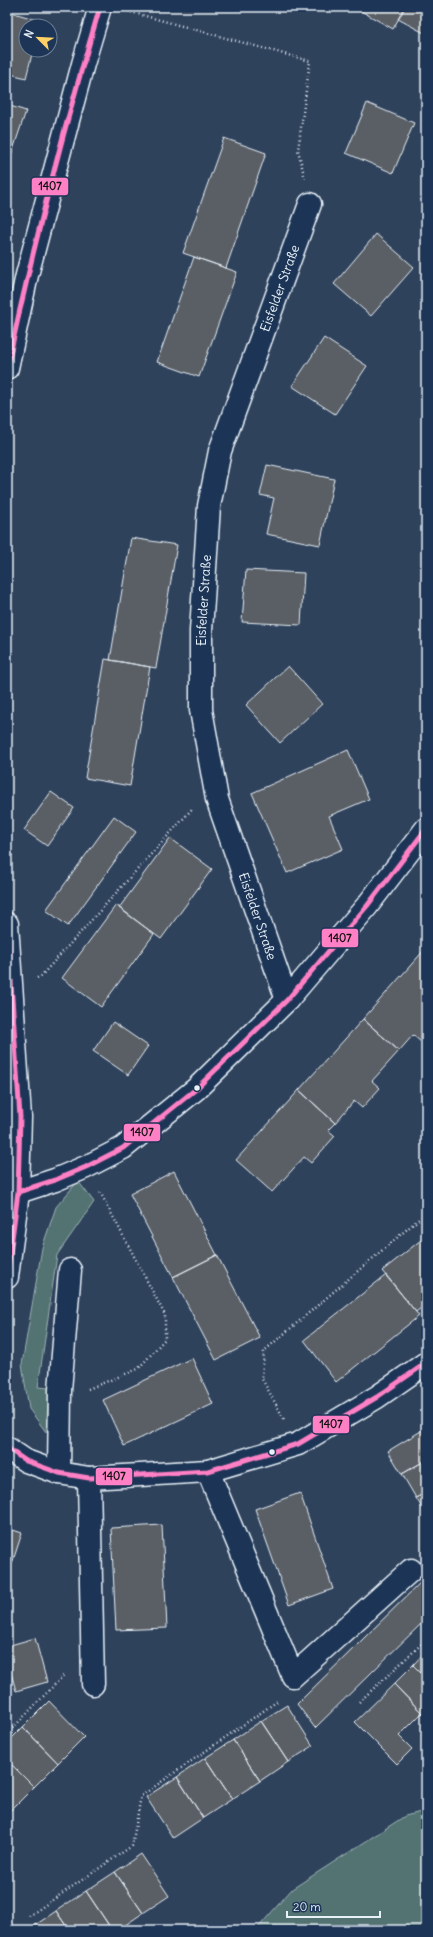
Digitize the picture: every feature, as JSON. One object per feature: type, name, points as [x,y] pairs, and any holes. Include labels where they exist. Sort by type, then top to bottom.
[{"type":"street","points":[[7,368],[27,275],[83,64],[100,7]]},
{"type":"street","name":"Eisfelder Straße","points":[[287,1000],[218,799],[201,710],[201,631],[209,506],[220,451],[310,204]]},
{"type":"street","points":[[12,1192],[55,1180],[86,1167],[123,1148],[196,1089],[287,1000],[367,906],[426,829]]},
{"type":"street","points":[[7,924],[10,987],[20,1117],[12,1192],[7,1277]]},
{"type":"street","points":[[60,1473],[60,1400],[70,1270]]},
{"type":"street","points":[[7,1448],[26,1461],[60,1473],[88,1478],[208,1471],[298,1444],[377,1397],[426,1363]]},
{"type":"street","points":[[208,1471],[293,1676],[411,1570]]},
{"type":"street","points":[[88,1478],[92,1684]]},
{"type":"path","points":[[126,11],[310,61],[298,150],[310,204]]},
{"type":"path","points":[[10,987],[41,976],[193,808],[218,799]]},
{"type":"path","points":[[60,1400],[138,1370],[165,1339],[165,1316],[109,1208]]},
{"type":"path","points":[[298,1444],[262,1379],[264,1351],[426,1213]]},
{"type":"path","points":[[359,1702],[426,1640]]},
{"type":"path","points":[[7,1734],[92,1647]]},
{"type":"path","points":[[29,1916],[132,1846],[141,1796],[288,1694],[293,1676]]},
{"type":"green space","points":[[78,1181],[94,1202],[57,1255],[38,1387],[49,1388],[46,1432],[29,1409],[22,1364],[42,1248],[56,1207]]},
{"type":"green space","points":[[425,1811],[426,1930],[256,1930],[292,1889],[405,1816]]},
{"type":"building","points":[[354,7],[405,7],[393,29]]},
{"type":"building","points":[[405,7],[426,7],[426,34],[398,19]]},
{"type":"building","points":[[7,11],[31,18],[18,18],[18,58],[31,58],[26,78],[7,73]]},
{"type":"building","points":[[367,103],[414,123],[393,173],[346,153]]},
{"type":"building","points":[[7,105],[26,111],[8,165],[7,165]]},
{"type":"building","points":[[224,138],[266,153],[226,268],[183,253]]},
{"type":"building","points":[[376,234],[414,267],[371,316],[334,284]]},
{"type":"building","points":[[194,257],[237,272],[199,377],[157,362]]},
{"type":"building","points":[[324,338],[367,366],[335,414],[292,386]]},
{"type":"building","points":[[267,465],[334,479],[320,545],[266,534],[274,498],[260,495]]},
{"type":"building","points":[[131,538],[177,545],[156,668],[110,660]]},
{"type":"building","points":[[246,570],[304,573],[301,625],[242,622]]},
{"type":"building","points":[[105,659],[150,667],[130,786],[85,778]]},
{"type":"building","points":[[288,666],[322,704],[280,743],[246,705]]},
{"type":"building","points":[[348,750],[369,799],[329,816],[343,849],[287,873],[252,793]]},
{"type":"building","points":[[51,792],[74,808],[47,846],[24,830]]},
{"type":"building","points":[[114,816],[136,832],[68,926],[46,910]]},
{"type":"building","points":[[170,838],[212,869],[161,939],[119,908]]},
{"type":"building","points":[[116,905],[154,934],[101,1007],[62,978]]},
{"type":"building","points":[[426,948],[426,1037],[421,1042],[413,1035],[399,1051],[363,1019]]},
{"type":"building","points":[[363,1019],[399,1051],[372,1081],[380,1088],[362,1108],[354,1101],[335,1123],[299,1090]]},
{"type":"building","points":[[113,1022],[148,1046],[128,1075],[93,1051]]},
{"type":"building","points":[[299,1090],[335,1123],[328,1130],[335,1136],[311,1163],[304,1157],[272,1192],[236,1160]]},
{"type":"building","points":[[174,1171],[217,1255],[173,1277],[130,1194]]},
{"type":"building","points":[[426,1236],[426,1304],[416,1312],[382,1271]]},
{"type":"building","points":[[217,1255],[260,1338],[216,1360],[173,1277]]},
{"type":"building","points":[[386,1275],[419,1316],[336,1382],[304,1340]]},
{"type":"building","points":[[192,1358],[213,1404],[124,1446],[103,1400]]},
{"type":"building","points":[[426,1428],[426,1460],[402,1474],[388,1451]]},
{"type":"building","points":[[426,1460],[426,1492],[416,1498],[402,1474]]},
{"type":"building","points":[[426,1492],[426,1514],[416,1498]]},
{"type":"building","points":[[300,1493],[333,1589],[289,1605],[255,1509]]},
{"type":"building","points":[[162,1525],[167,1628],[116,1630],[111,1528]]},
{"type":"building","points":[[7,1528],[22,1533],[7,1579]]},
{"type":"building","points":[[426,1577],[426,1619],[315,1728],[297,1704]]},
{"type":"building","points":[[35,1638],[47,1682],[16,1691],[7,1658],[7,1646]]},
{"type":"building","points":[[426,1651],[426,1678],[413,1665]]},
{"type":"building","points":[[413,1665],[426,1678],[426,1709],[422,1713],[394,1684]]},
{"type":"building","points":[[394,1684],[422,1713],[399,1736],[412,1749],[397,1764],[355,1722]]},
{"type":"building","points":[[49,1701],[84,1737],[58,1763],[23,1727]]},
{"type":"building","points":[[287,1705],[313,1746],[288,1762],[261,1721]]},
{"type":"building","points":[[261,1721],[288,1762],[260,1781],[233,1740]]},
{"type":"building","points":[[23,1727],[58,1763],[34,1787],[7,1760],[7,1743]]},
{"type":"building","points":[[233,1740],[260,1781],[232,1799],[205,1758]]},
{"type":"building","points":[[205,1758],[232,1799],[203,1818],[177,1777]]},
{"type":"building","points":[[7,1760],[34,1787],[9,1812],[7,1811]]},
{"type":"building","points":[[177,1777],[203,1818],[173,1838],[146,1797]]},
{"type":"building","points":[[141,1854],[169,1896],[143,1913],[115,1872]]},
{"type":"building","points":[[115,1872],[143,1913],[118,1930],[112,1930],[86,1891]]},
{"type":"building","points":[[86,1891],[112,1930],[69,1930],[56,1911]]},
{"type":"building","points":[[56,1911],[69,1930],[28,1930]]},
{"type":"transit line","name":"1407","points":[[7,368],[27,277],[50,187],[100,7]]},
{"type":"transit line","name":"1407","points":[[18,1192],[55,1180],[86,1167],[123,1148],[196,1089],[287,1000],[367,906],[426,829]]},
{"type":"transit line","name":"1407","points":[[7,924],[20,1117],[18,1192],[7,1277]]},
{"type":"transit line","name":"1407","points":[[7,1448],[26,1461],[59,1473],[89,1478],[208,1471],[298,1444],[377,1397],[426,1363]]}]
